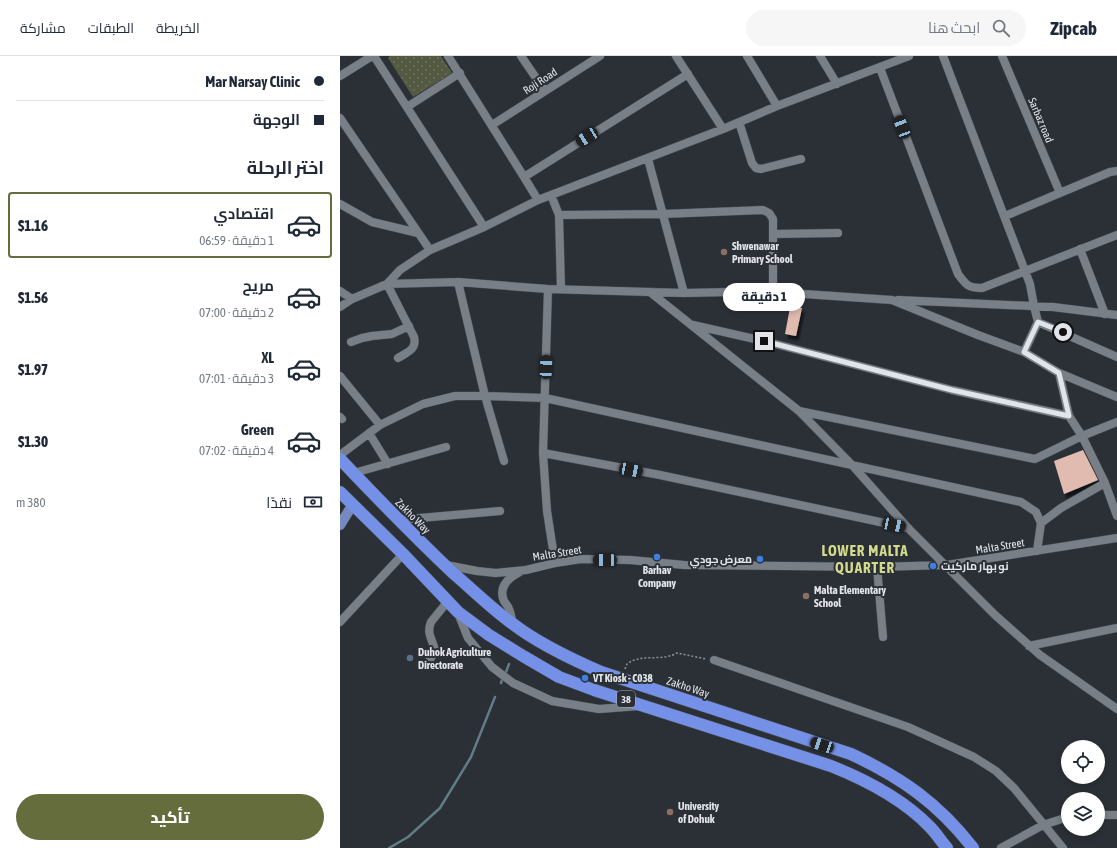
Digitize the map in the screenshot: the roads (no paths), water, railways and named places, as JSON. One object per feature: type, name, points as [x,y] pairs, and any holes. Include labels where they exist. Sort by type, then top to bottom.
[{"type":"highway","name":"Zakho Way","points":[[340,459],[397,520],[479,596],[513,624],[558,652],[622,680],[851,754],[878,767],[910,786],[932,803],[973,848]]},
{"type":"highway","name":"38","points":[[340,492],[403,554],[458,612],[529,660],[559,677],[594,690],[831,766],[860,778],[908,808],[929,826],[947,848]]},
{"type":"highway","points":[[594,690],[601,672]]},
{"type":"main road","points":[[342,522],[353,504]]},
{"type":"main road","points":[[340,506],[344,510],[342,522]]},
{"type":"street","points":[[340,76],[373,56],[484,227]]},
{"type":"street","points":[[448,56],[538,200]]},
{"type":"street","points":[[521,56],[545,92]]},
{"type":"street","name":"Roji Road","points":[[492,125],[545,92],[591,59],[600,56]]},
{"type":"street","points":[[676,56],[722,129]]},
{"type":"street","points":[[747,56],[777,106]]},
{"type":"street","points":[[820,56],[837,84]]},
{"type":"street","points":[[340,307],[387,284],[400,270],[430,250],[484,227],[538,200],[648,159],[777,106],[909,56]]},
{"type":"street","points":[[943,56],[1030,284],[1038,322],[1024,352]]},
{"type":"street","name":"Sarbaz road","points":[[1002,56],[1060,193]]},
{"type":"street","points":[[880,68],[958,274],[965,284],[972,288],[982,288],[1117,235]]},
{"type":"street","points":[[407,107],[460,73]]},
{"type":"street","points":[[524,177],[688,74]]},
{"type":"street","points":[[340,118],[430,250]]},
{"type":"street","points":[[739,122],[752,163],[756,168],[761,169],[802,159]]},
{"type":"street","points":[[648,159],[684,293]]},
{"type":"street","points":[[1005,216],[1110,172],[1117,171]]},
{"type":"street","points":[[551,195],[559,215],[561,289]]},
{"type":"street","points":[[340,204],[372,222],[418,233]]},
{"type":"street","points":[[559,215],[663,214],[763,210],[769,213],[773,218],[773,291]]},
{"type":"street","points":[[773,234],[838,233]]},
{"type":"street","points":[[1080,249],[1105,314]]},
{"type":"street","points":[[387,284],[458,282],[548,289],[684,293],[773,291],[892,300],[1053,307],[1117,315]]},
{"type":"street","points":[[458,282],[485,396],[504,461]]},
{"type":"street","points":[[387,284],[409,326],[416,343],[413,348],[398,358]]},
{"type":"street","points":[[548,289],[544,453],[547,510],[555,563]]},
{"type":"street","points":[[340,291],[352,300]]},
{"type":"street","points":[[650,292],[798,411],[853,466],[908,528],[947,565],[995,615],[1029,646],[1117,709]]},
{"type":"street","points":[[892,300],[1024,352],[1059,373],[1117,397]]},
{"type":"street","points":[[1038,322],[1117,357]]},
{"type":"street","points":[[691,324],[764,341],[952,390],[1069,416]]},
{"type":"street","points":[[351,342],[367,337],[392,334],[409,326]]},
{"type":"street","points":[[1059,373],[1069,416],[1082,436],[1105,484],[1116,513]]},
{"type":"street","points":[[340,376],[380,425]]},
{"type":"street","points":[[340,455],[380,425],[423,404],[455,396],[545,398],[1021,502],[1036,512],[1042,523],[1038,551]]},
{"type":"street","points":[[798,411],[1035,459],[1082,436],[1117,422]]},
{"type":"street","points":[[368,433],[388,464]]},
{"type":"street","points":[[354,473],[446,447]]},
{"type":"street","points":[[544,453],[660,475],[908,528]]},
{"type":"street","points":[[1042,523],[1061,508],[1105,484]]},
{"type":"street","points":[[397,520],[500,511]]},
{"type":"street","name":"Malta Street","points":[[445,565],[496,573],[526,570],[581,559],[630,560],[684,565],[877,567],[947,565],[1117,538]]},
{"type":"street","points":[[340,622],[403,554]]},
{"type":"street","points":[[877,567],[883,637]]},
{"type":"street","name":"Malta Street","points":[[513,624],[509,609],[502,595],[503,586],[510,577],[526,570]]},
{"type":"street","points":[[428,663],[435,651],[429,633],[429,626],[448,602]]},
{"type":"street","points":[[458,612],[468,638],[492,667],[513,683],[552,701],[599,709],[645,706]]},
{"type":"street","points":[[1029,646],[1117,628]]},
{"type":"street","points":[[714,660],[908,727],[974,757],[996,771],[1014,788],[1063,848]]},
{"type":"street","points":[[1105,815],[1117,814]]},
{"type":"street","points":[[1000,848],[1043,825],[1061,819]]},
{"type":"waterway","points":[[506,672],[509,664]]},
{"type":"waterway","points":[[389,848],[408,837],[440,808],[471,757],[495,697]]},
{"type":"place","name":"Shwenawar Primary School","points":[[724,252]]},
{"type":"place","name":"Barhav Company","points":[[657,557]]},
{"type":"place","name":"معرض جودي","points":[[760,559]]},
{"type":"place","name":"نو بهار ماركيت","points":[[933,566]]},
{"type":"place","name":"Malta Elementary School","points":[[806,596]]},
{"type":"place","name":"Duhok Agriculture Directorate","points":[[410,658]]},
{"type":"place","name":"VT Kiosk - C038","points":[[585,678]]},
{"type":"place","name":"University of Dohuk","points":[[670,812]]},
{"type":"district","name":"LOWER MALTA QUARTER","points":[[865,558]]}]
